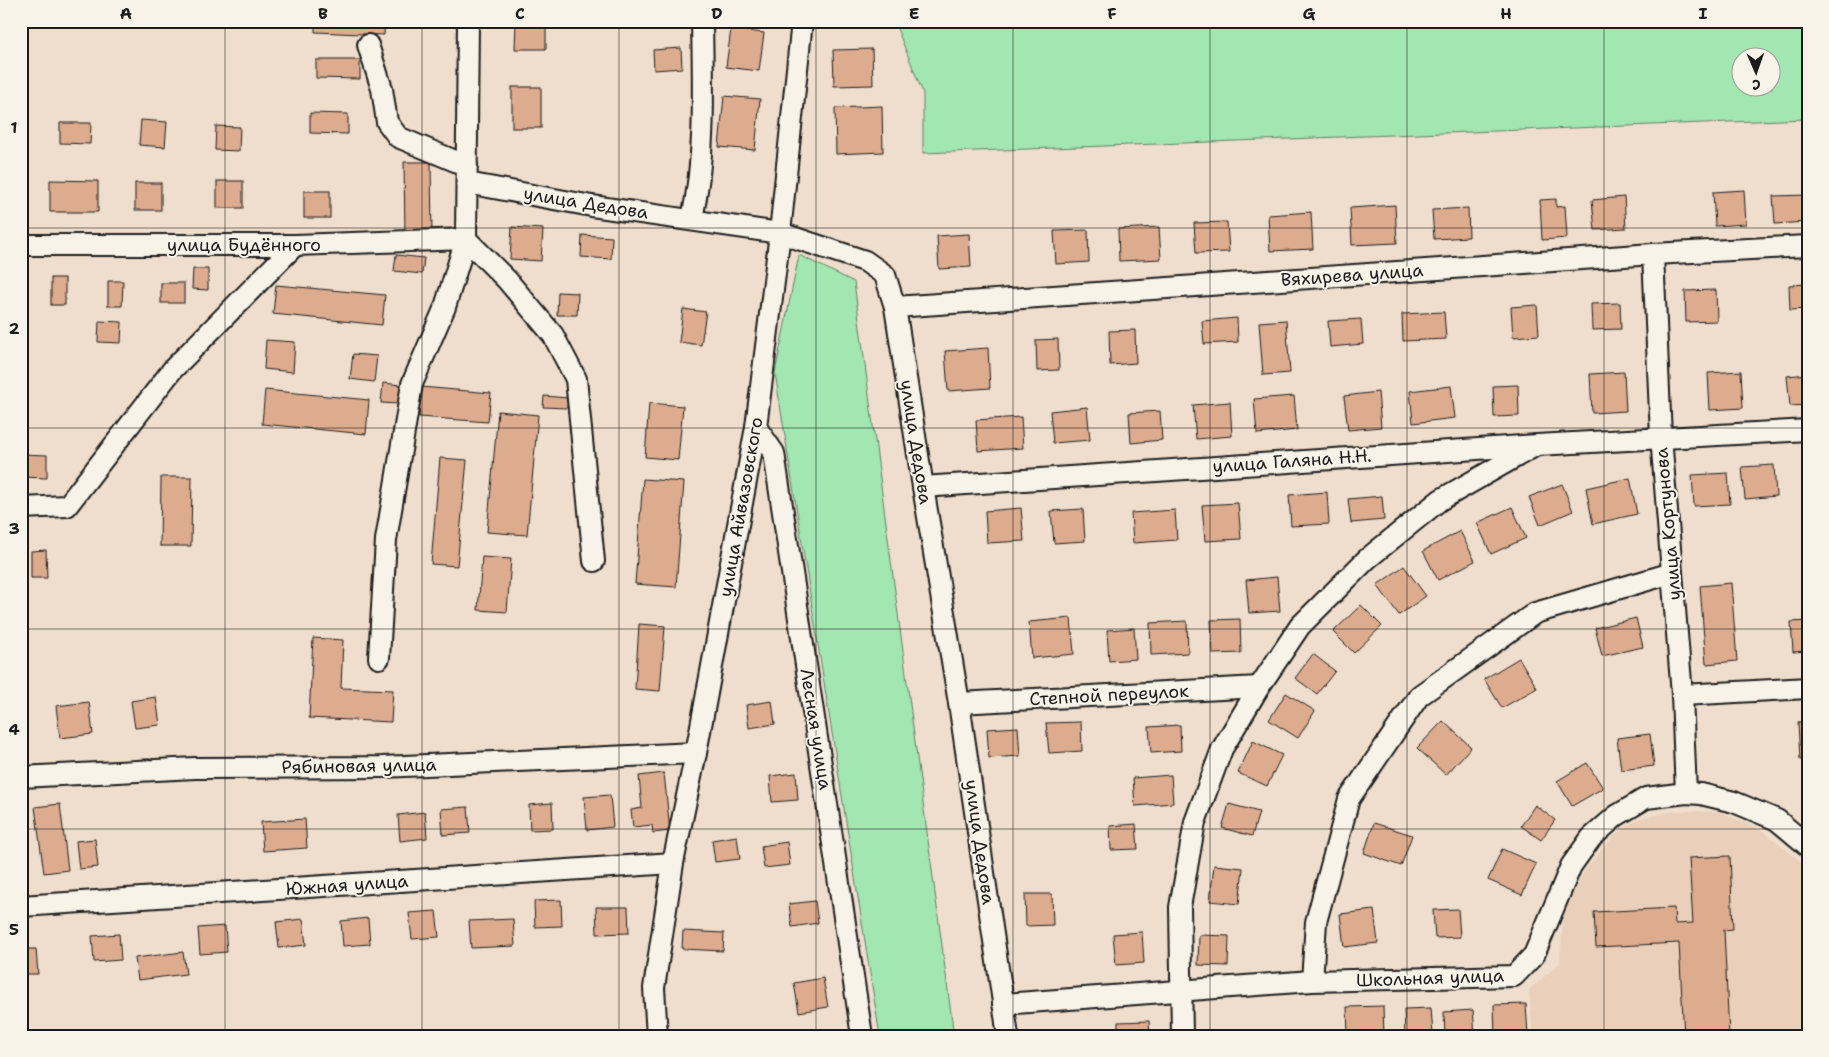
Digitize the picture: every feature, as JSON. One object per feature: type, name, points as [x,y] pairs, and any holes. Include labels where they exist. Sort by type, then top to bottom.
[{"type":"street","points":[[379,658],[386,540],[412,384],[445,308],[466,239],[468,21]]},
{"type":"street","points":[[692,219],[703,137],[702,21]]},
{"type":"street","name":"улица Айвазовского","points":[[657,1036],[654,988],[673,863],[696,753],[756,427],[780,233],[802,21]]},
{"type":"street","name":"улица Дедова","points":[[368,45],[382,89],[387,122],[398,137],[467,174],[592,206],[780,233],[865,261],[884,275],[896,307],[923,487],[959,703],[1008,1036]]},
{"type":"street","points":[[466,239],[507,280],[553,335],[576,380],[594,561]]},
{"type":"street","name":"улица Будённого","points":[[21,245],[295,245],[466,239]]},
{"type":"street","points":[[21,508],[67,506],[172,368],[295,245]]},
{"type":"street","name":"Вяхирева улица","points":[[896,307],[1653,254],[1808,246]]},
{"type":"street","name":"улица Кортунова","points":[[1653,254],[1661,437],[1682,695],[1686,793]]},
{"type":"street","name":"Лесная улица","points":[[756,427],[774,454],[862,1036]]},
{"type":"street","name":"улица Галяна Н.Н.","points":[[923,487],[1661,437],[1808,430]]},
{"type":"street","points":[[1182,1036],[1180,906],[1195,822],[1222,749],[1259,687],[1300,626],[1367,559],[1440,500],[1537,445]]},
{"type":"street","points":[[1312,981],[1316,922],[1350,799],[1419,696],[1535,613],[1672,573]]},
{"type":"street","name":"Степной переулок","points":[[959,703],[1259,687]]},
{"type":"street","points":[[1682,695],[1808,688]]},
{"type":"street","name":"Рябиновая улица","points":[[21,777],[196,768],[382,767],[696,753]]},
{"type":"street","name":"Школьная улица","points":[[1004,1004],[1312,981],[1514,976],[1534,954],[1571,866],[1591,838],[1616,816],[1646,798],[1686,793],[1701,794],[1734,802],[1777,820],[1808,846]]},
{"type":"street","name":"Южная улица","points":[[21,906],[673,863]]},
{"type":"shaded area","points":[[1675,811],[1720,812],[1762,830],[1801,862],[1808,874],[1808,1029],[1803,1036],[1533,1036],[1529,990],[1560,963],[1563,916],[1571,892],[1589,865],[1616,834],[1638,819]]},
{"type":"green space","points":[[894,21],[1808,21],[1808,119],[923,153],[923,93]]},
{"type":"green space","points":[[799,255],[854,282],[954,1036],[880,1036],[775,373]]},
{"type":"building","points":[[315,21],[385,21],[384,35],[315,32]]},
{"type":"building","points":[[516,21],[546,21],[546,49],[515,49]]},
{"type":"building","points":[[731,29],[764,33],[759,71],[726,67]]},
{"type":"building","points":[[681,48],[682,68],[654,70],[653,50]]},
{"type":"building","points":[[872,49],[873,85],[834,86],[833,50]]},
{"type":"building","points":[[316,60],[360,60],[360,79],[316,78]]},
{"type":"building","points":[[512,87],[541,87],[541,128],[512,128]]},
{"type":"building","points":[[724,96],[760,99],[755,150],[719,147]]},
{"type":"building","points":[[882,106],[883,152],[836,154],[835,108]]},
{"type":"building","points":[[310,113],[348,114],[348,134],[310,133]]},
{"type":"building","points":[[141,120],[167,122],[165,147],[139,145]]},
{"type":"building","points":[[60,123],[91,123],[90,144],[60,143]]},
{"type":"building","points":[[216,126],[240,127],[239,151],[215,150]]},
{"type":"building","points":[[404,162],[431,162],[432,236],[405,236]]},
{"type":"building","points":[[50,180],[98,181],[98,212],[50,212]]},
{"type":"building","points":[[217,181],[243,181],[243,208],[217,208]]},
{"type":"building","points":[[135,183],[161,183],[161,210],[135,210]]},
{"type":"building","points":[[1744,190],[1746,224],[1715,226],[1713,192]]},
{"type":"building","points":[[304,191],[330,191],[330,218],[304,218]]},
{"type":"building","points":[[1808,195],[1808,222],[1775,224],[1773,196]]},
{"type":"building","points":[[1624,197],[1626,228],[1595,230],[1592,200]]},
{"type":"building","points":[[1556,199],[1556,207],[1565,206],[1567,238],[1542,240],[1540,200]]},
{"type":"building","points":[[1395,205],[1397,243],[1352,245],[1350,208]]},
{"type":"building","points":[[1468,208],[1469,237],[1434,239],[1432,210]]},
{"type":"building","points":[[1311,212],[1313,249],[1270,251],[1268,215]]},
{"type":"building","points":[[1227,222],[1229,252],[1196,253],[1194,223]]},
{"type":"building","points":[[512,227],[543,229],[541,261],[510,259]]},
{"type":"building","points":[[1159,227],[1161,259],[1119,261],[1118,229]]},
{"type":"building","points":[[1088,230],[1089,262],[1056,264],[1054,231]]},
{"type":"building","points":[[969,234],[971,267],[939,269],[937,236]]},
{"type":"building","points":[[582,235],[612,237],[611,259],[581,257]]},
{"type":"building","points":[[396,255],[424,258],[422,274],[394,271]]},
{"type":"building","points":[[193,269],[208,269],[208,290],[192,289]]},
{"type":"building","points":[[51,278],[65,278],[65,305],[51,305]]},
{"type":"building","points":[[108,281],[123,281],[122,306],[108,306]]},
{"type":"building","points":[[161,283],[184,283],[184,303],[161,303]]},
{"type":"building","points":[[1808,284],[1808,309],[1790,310],[1789,285]]},
{"type":"building","points":[[276,285],[385,295],[382,325],[273,314]]},
{"type":"building","points":[[1716,290],[1717,321],[1686,322],[1685,291]]},
{"type":"building","points":[[558,292],[578,293],[577,315],[557,315]]},
{"type":"building","points":[[1620,303],[1621,329],[1592,330],[1591,304]]},
{"type":"building","points":[[1537,305],[1539,335],[1513,337],[1511,307]]},
{"type":"building","points":[[683,309],[706,312],[701,345],[679,342]]},
{"type":"building","points":[[1444,312],[1446,339],[1403,341],[1402,314]]},
{"type":"building","points":[[1237,318],[1238,342],[1204,344],[1202,321]]},
{"type":"building","points":[[1361,319],[1363,344],[1330,347],[1328,321]]},
{"type":"building","points":[[1286,320],[1290,373],[1263,375],[1259,322]]},
{"type":"building","points":[[99,321],[122,322],[121,343],[98,342]]},
{"type":"building","points":[[1135,330],[1136,363],[1110,365],[1109,331]]},
{"type":"building","points":[[1058,339],[1059,370],[1037,371],[1036,340]]},
{"type":"building","points":[[266,340],[295,342],[293,372],[264,369]]},
{"type":"building","points":[[988,348],[990,388],[948,391],[945,351]]},
{"type":"building","points":[[353,354],[377,356],[374,382],[350,379]]},
{"type":"building","points":[[1741,371],[1743,408],[1710,410],[1708,373]]},
{"type":"building","points":[[1624,372],[1626,411],[1592,413],[1590,374]]},
{"type":"building","points":[[1808,374],[1808,405],[1790,406],[1787,376]]},
{"type":"building","points":[[383,383],[401,385],[399,404],[381,403]]},
{"type":"building","points":[[1518,385],[1519,416],[1494,417],[1493,386]]},
{"type":"building","points":[[1451,386],[1455,418],[1413,423],[1410,391]]},
{"type":"building","points":[[421,387],[491,393],[488,422],[419,417]]},
{"type":"building","points":[[265,390],[369,400],[366,434],[262,424]]},
{"type":"building","points":[[1378,392],[1381,427],[1348,430],[1344,396]]},
{"type":"building","points":[[544,396],[568,398],[567,408],[543,407]]},
{"type":"building","points":[[1294,396],[1297,430],[1257,434],[1254,399]]},
{"type":"building","points":[[1230,402],[1232,436],[1196,439],[1193,405]]},
{"type":"building","points":[[649,403],[683,406],[678,460],[645,457]]},
{"type":"building","points":[[1087,407],[1090,440],[1053,443],[1050,411]]},
{"type":"building","points":[[498,411],[538,415],[527,535],[487,532]]},
{"type":"building","points":[[1160,411],[1162,440],[1131,443],[1129,413]]},
{"type":"building","points":[[1021,417],[1023,448],[978,451],[976,420]]},
{"type":"building","points":[[21,454],[47,455],[47,478],[21,477]]},
{"type":"building","points":[[440,458],[467,460],[457,566],[431,564]]},
{"type":"building","points":[[1774,465],[1776,496],[1745,499],[1742,467]]},
{"type":"building","points":[[1728,473],[1730,504],[1694,506],[1692,475]]},
{"type":"building","points":[[161,477],[192,477],[191,546],[160,546]]},
{"type":"building","points":[[1630,478],[1637,514],[1593,524],[1586,488]]},
{"type":"building","points":[[643,479],[684,482],[676,587],[635,584]]},
{"type":"building","points":[[1562,484],[1573,511],[1540,525],[1529,497]]},
{"type":"building","points":[[1327,492],[1329,524],[1291,526],[1289,495]]},
{"type":"building","points":[[1382,496],[1384,520],[1351,523],[1348,499]]},
{"type":"building","points":[[1238,503],[1241,539],[1205,541],[1202,505]]},
{"type":"building","points":[[1512,507],[1526,538],[1491,554],[1477,523]]},
{"type":"building","points":[[1021,508],[1024,541],[987,543],[985,511]]},
{"type":"building","points":[[1083,509],[1085,541],[1054,543],[1051,511]]},
{"type":"building","points":[[1175,510],[1177,540],[1133,543],[1131,513]]},
{"type":"building","points":[[1460,531],[1475,561],[1438,580],[1423,551]]},
{"type":"building","points":[[46,550],[47,578],[31,578],[31,551]]},
{"type":"building","points":[[482,557],[511,559],[507,612],[478,610]]},
{"type":"building","points":[[1404,566],[1426,596],[1399,615],[1377,585]]},
{"type":"building","points":[[1277,577],[1280,611],[1249,613],[1246,580]]},
{"type":"building","points":[[1731,583],[1737,661],[1706,664],[1700,586]]},
{"type":"building","points":[[1361,605],[1382,626],[1354,653],[1333,632]]},
{"type":"building","points":[[1071,618],[1074,654],[1032,658],[1029,622]]},
{"type":"building","points":[[1636,618],[1643,647],[1602,656],[1595,628]]},
{"type":"building","points":[[1240,619],[1241,653],[1213,654],[1211,620]]},
{"type":"building","points":[[1187,621],[1188,653],[1151,655],[1150,623]]},
{"type":"building","points":[[1808,621],[1808,651],[1793,652],[1791,622]]},
{"type":"building","points":[[639,624],[665,626],[660,691],[635,689]]},
{"type":"building","points":[[1134,628],[1136,659],[1109,661],[1107,630]]},
{"type":"building","points":[[313,638],[343,640],[341,688],[393,690],[391,722],[309,718]]},
{"type":"building","points":[[1313,654],[1335,671],[1317,694],[1295,678]]},
{"type":"building","points":[[1519,658],[1537,688],[1502,708],[1484,679]]},
{"type":"building","points":[[1286,693],[1315,711],[1298,738],[1269,720]]},
{"type":"building","points":[[156,697],[160,725],[135,728],[131,701]]},
{"type":"building","points":[[772,701],[775,724],[749,728],[746,705]]},
{"type":"building","points":[[89,702],[93,734],[60,738],[56,706]]},
{"type":"building","points":[[1443,721],[1471,747],[1446,775],[1417,748]]},
{"type":"building","points":[[1808,721],[1808,760],[1800,760],[1798,722]]},
{"type":"building","points":[[1081,722],[1082,751],[1049,753],[1046,723]]},
{"type":"building","points":[[1180,725],[1181,751],[1151,753],[1149,727]]},
{"type":"building","points":[[1018,727],[1020,756],[989,758],[987,729]]},
{"type":"building","points":[[1650,734],[1654,766],[1621,770],[1617,738]]},
{"type":"building","points":[[1253,741],[1282,755],[1267,786],[1238,773]]},
{"type":"building","points":[[1587,763],[1603,788],[1572,806],[1557,781]]},
{"type":"building","points":[[664,773],[670,831],[653,833],[652,825],[633,827],[631,810],[642,808],[639,776]]},
{"type":"building","points":[[796,773],[798,800],[772,802],[770,776]]},
{"type":"building","points":[[1171,775],[1173,803],[1135,806],[1133,778]]},
{"type":"building","points":[[610,795],[613,827],[587,830],[584,797]]},
{"type":"building","points":[[552,803],[553,829],[530,830],[529,805]]},
{"type":"building","points":[[60,804],[68,870],[44,873],[35,807]]},
{"type":"building","points":[[1229,804],[1259,812],[1252,836],[1222,828]]},
{"type":"building","points":[[1535,805],[1555,820],[1541,840],[1521,826]]},
{"type":"building","points":[[468,807],[470,833],[443,835],[441,809]]},
{"type":"building","points":[[425,812],[427,838],[400,841],[398,815]]},
{"type":"building","points":[[305,819],[307,848],[263,851],[261,822]]},
{"type":"building","points":[[1374,823],[1412,835],[1401,866],[1364,853]]},
{"type":"building","points":[[1136,824],[1138,849],[1111,850],[1110,826]]},
{"type":"building","points":[[737,836],[740,859],[715,862],[712,840]]},
{"type":"building","points":[[95,839],[98,867],[79,869],[76,841]]},
{"type":"building","points":[[787,842],[790,865],[764,868],[761,846]]},
{"type":"building","points":[[1502,849],[1536,864],[1522,895],[1488,880]]},
{"type":"building","points":[[1730,856],[1733,929],[1724,930],[1729,1036],[1684,1036],[1679,943],[1596,947],[1594,912],[1674,908],[1675,924],[1693,923],[1689,858]]},
{"type":"building","points":[[1214,865],[1243,868],[1239,904],[1210,901]]},
{"type":"building","points":[[1025,894],[1052,894],[1053,925],[1026,926]]},
{"type":"building","points":[[561,900],[562,926],[535,927],[534,901]]},
{"type":"building","points":[[815,901],[818,923],[792,927],[789,904]]},
{"type":"building","points":[[596,907],[628,907],[629,933],[597,934]]},
{"type":"building","points":[[1458,909],[1460,937],[1435,938],[1433,910]]},
{"type":"building","points":[[1374,910],[1378,943],[1344,947],[1340,914]]},
{"type":"building","points":[[436,911],[439,937],[412,939],[409,913]]},
{"type":"building","points":[[368,918],[370,944],[343,946],[341,921]]},
{"type":"building","points":[[303,919],[306,945],[279,948],[276,922]]},
{"type":"building","points":[[513,919],[515,946],[471,948],[469,921]]},
{"type":"building","points":[[225,926],[227,952],[200,954],[198,928]]},
{"type":"building","points":[[683,931],[724,933],[723,951],[682,949]]},
{"type":"building","points":[[1142,932],[1144,963],[1116,965],[1113,934]]},
{"type":"building","points":[[119,934],[121,960],[94,962],[92,936]]},
{"type":"building","points":[[1199,935],[1229,936],[1228,966],[1198,965]]},
{"type":"building","points":[[21,949],[36,949],[38,974],[21,974]]},
{"type":"building","points":[[183,952],[186,974],[138,980],[135,958]]},
{"type":"building","points":[[823,978],[828,1007],[799,1012],[794,983]]},
{"type":"building","points":[[1526,1004],[1528,1036],[1495,1036],[1494,1005]]},
{"type":"building","points":[[1383,1006],[1384,1036],[1348,1036],[1347,1007]]},
{"type":"building","points":[[1431,1008],[1433,1035],[1405,1036],[1404,1009]]},
{"type":"building","points":[[1473,1010],[1475,1036],[1445,1036],[1444,1012]]},
{"type":"building","points":[[1149,1021],[1150,1036],[1118,1036],[1118,1022]]}]
